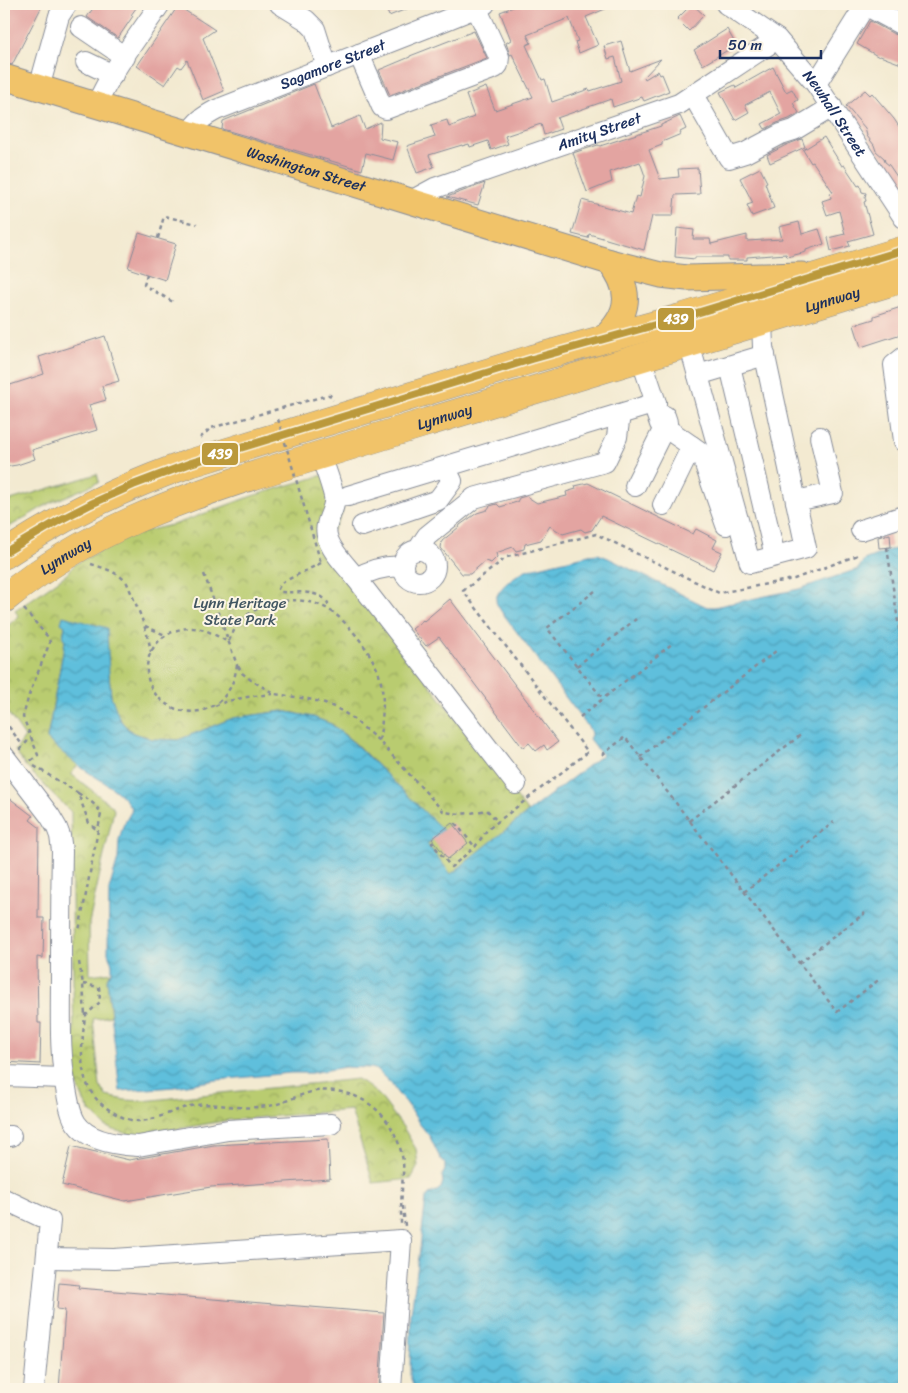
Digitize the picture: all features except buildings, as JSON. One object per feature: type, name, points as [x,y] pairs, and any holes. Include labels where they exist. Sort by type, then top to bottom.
[{"type":"highway","name":"Lynnway","points":[[4,554],[60,520],[97,501],[167,472],[216,455],[532,359],[612,329],[680,318],[904,250]]},
{"type":"highway","name":"Lynnway","points":[[12,602],[37,574],[58,560],[124,524],[197,494],[904,278]]},
{"type":"main road","name":"Washington Street","points":[[4,77],[610,262],[661,275],[678,278],[729,278],[788,276],[837,270]]},
{"type":"main road","points":[[610,262],[622,280],[625,290],[625,307],[612,329]]},
{"type":"street","points":[[39,88],[59,16],[67,4]]},
{"type":"street","points":[[96,106],[113,75],[160,4]]},
{"type":"street","points":[[280,4],[306,20],[315,29],[327,67]]},
{"type":"street","name":"Newhall Street","points":[[726,4],[777,39],[816,84],[904,218]]},
{"type":"street","points":[[816,84],[865,4],[904,26]]},
{"type":"street","points":[[359,54],[382,107],[386,109],[495,68],[498,65],[499,57],[480,6]]},
{"type":"street","name":"Sagamore Street","points":[[189,134],[197,122],[216,110],[480,6]]},
{"type":"street","points":[[81,27],[125,56]]},
{"type":"street","name":"Amity Street","points":[[411,201],[435,188],[678,104],[777,39]]},
{"type":"street","points":[[86,62],[113,75]]},
{"type":"street","points":[[693,95],[728,158],[745,153],[781,134],[794,130],[832,107]]},
{"type":"street","points":[[689,343],[750,563],[806,548],[763,347],[762,321]]},
{"type":"street","points":[[698,375],[765,355]]},
{"type":"street","points":[[904,356],[894,365],[904,441]]},
{"type":"street","points":[[636,486],[667,422],[663,409],[656,403],[641,358]]},
{"type":"street","points":[[730,366],[775,556]]},
{"type":"street","points":[[348,496],[448,474],[656,403]]},
{"type":"street","points":[[421,550],[421,545],[427,536],[474,498],[605,462],[617,437],[620,414]]},
{"type":"street","points":[[664,427],[699,451],[726,525]]},
{"type":"street","points":[[796,501],[833,493],[820,437]]},
{"type":"street","points":[[663,505],[692,446]]},
{"type":"street","points":[[321,455],[334,496],[334,508],[327,524],[327,536],[334,551],[516,784]]},
{"type":"street","points":[[448,474],[468,493],[471,501]]},
{"type":"street","points":[[362,526],[438,500],[448,474]]},
{"type":"street","points":[[860,530],[904,516]]},
{"type":"street","points":[[421,550],[431,555],[436,565],[435,571],[432,576],[423,582],[412,581],[404,572],[404,561],[410,552],[421,550]]},
{"type":"street","points":[[356,578],[385,566],[403,567]]},
{"type":"street","points":[[11,754],[57,828],[61,844],[61,1047],[70,1109],[78,1126],[96,1138],[123,1145],[146,1145],[228,1130],[331,1124]]},
{"type":"street","points":[[4,1076],[64,1078]]},
{"type":"street","points":[[4,1200],[50,1222],[34,1389]]},
{"type":"street","points":[[47,1258],[114,1259],[401,1240],[391,1389]]},
{"type":"path","points":[[158,238],[164,216],[198,224]]},
{"type":"path","points":[[147,274],[144,285],[173,302]]},
{"type":"path","points":[[197,442],[204,433],[212,428],[328,395],[333,400],[330,404]]},
{"type":"path","points":[[278,419],[321,563],[280,583],[278,589],[281,592],[298,592],[320,596],[328,603],[327,608]]},
{"type":"path","points":[[434,842],[432,843],[451,867],[475,847],[487,830],[588,752],[463,591],[507,557],[596,534],[719,594],[794,579],[858,555]]},
{"type":"path","points":[[887,547],[904,662]]},
{"type":"path","points":[[85,561],[108,570],[123,578],[127,583],[145,626],[151,652]]},
{"type":"path","points":[[204,574],[237,665],[242,673],[251,680],[275,694]]},
{"type":"path","points":[[595,590],[547,628],[603,698]]},
{"type":"path","points":[[228,642],[235,628],[245,617],[267,604],[299,600],[312,602],[327,608],[353,632],[377,668],[383,703],[380,741]]},
{"type":"path","points":[[12,602],[47,636],[50,642],[23,714],[23,719],[38,755],[29,762]]},
{"type":"path","points":[[577,666],[636,619]]},
{"type":"path","points":[[145,626],[165,635]]},
{"type":"path","points":[[228,642],[205,630],[193,628],[177,630],[165,635],[157,642],[148,661],[148,674],[152,688],[170,707],[184,712],[199,712],[226,701],[244,697],[275,694],[325,703],[340,710],[367,729],[443,811],[452,814],[464,814],[487,810],[498,822]]},
{"type":"path","points":[[580,717],[673,643]]},
{"type":"path","points":[[640,757],[776,652]]},
{"type":"path","points":[[211,707],[222,699],[231,688],[235,679],[237,665]]},
{"type":"path","points":[[4,720],[23,746]]},
{"type":"path","points":[[689,821],[802,734]]},
{"type":"path","points":[[11,754],[31,738]]},
{"type":"path","points":[[602,755],[625,738],[837,1012],[881,978]]},
{"type":"path","points":[[24,757],[39,770],[90,800],[100,811],[98,832],[78,935]]},
{"type":"path","points":[[78,793],[89,823],[98,832]]},
{"type":"path","points":[[744,892],[834,822]]},
{"type":"path","points":[[455,825],[475,847]]},
{"type":"path","points":[[799,963],[865,913]]},
{"type":"path","points":[[78,957],[83,984],[85,1016],[81,1062],[88,1088],[98,1101],[118,1115],[138,1121],[196,1105],[215,1104],[244,1108],[267,1106],[314,1092],[341,1091],[352,1094],[365,1100],[378,1110],[388,1122],[401,1151],[403,1162],[401,1240]]},
{"type":"path","points":[[83,984],[99,987],[100,1002],[85,1016]]},
{"type":"green space","name":"Lynn Heritage State Park","points":[[337,471],[344,504],[342,514],[323,547],[336,571],[366,602],[528,812],[451,875],[427,844],[443,831],[356,744],[331,724],[313,717],[283,711],[233,718],[178,740],[152,739],[134,733],[124,725],[117,714],[111,697],[109,674],[65,626],[63,637],[65,641],[47,739],[78,765],[71,774],[112,806],[114,810],[89,923],[90,975],[112,972],[107,979],[111,1016],[93,1019],[100,1086],[106,1096],[143,1101],[358,1079],[379,1095],[403,1127],[416,1149],[418,1166],[411,1179],[373,1183],[351,1110],[229,1120],[138,1136],[113,1130],[105,1126],[90,1111],[76,1082],[74,1055],[71,812],[27,768],[15,751],[25,737],[4,707],[4,629],[19,616],[15,611],[67,574],[75,564],[132,534],[176,524],[252,496]]},
{"type":"green space","points":[[97,474],[99,482],[48,504],[4,530],[4,502]]},
{"type":"water","points":[[904,548],[904,1389],[414,1389],[410,1375],[411,1313],[426,1198],[429,1194],[441,1188],[445,1164],[430,1137],[392,1085],[377,1070],[372,1068],[345,1067],[311,1073],[290,1073],[216,1080],[174,1087],[120,1091],[107,979],[112,972],[112,964],[108,953],[109,890],[118,859],[119,840],[123,826],[132,810],[115,790],[74,762],[47,739],[65,641],[63,637],[65,626],[61,623],[63,616],[107,628],[111,696],[120,720],[134,733],[152,739],[178,740],[233,718],[283,711],[313,717],[331,724],[355,744],[444,831],[427,844],[451,874],[602,755],[589,739],[591,731],[497,604],[497,595],[512,579],[526,570],[598,554],[707,607],[714,607],[799,589],[858,569],[864,560],[889,550]]},
{"type":"transit line","name":"439","points":[[4,553],[91,504],[133,485],[191,463],[532,359],[680,318],[904,250]]}]
